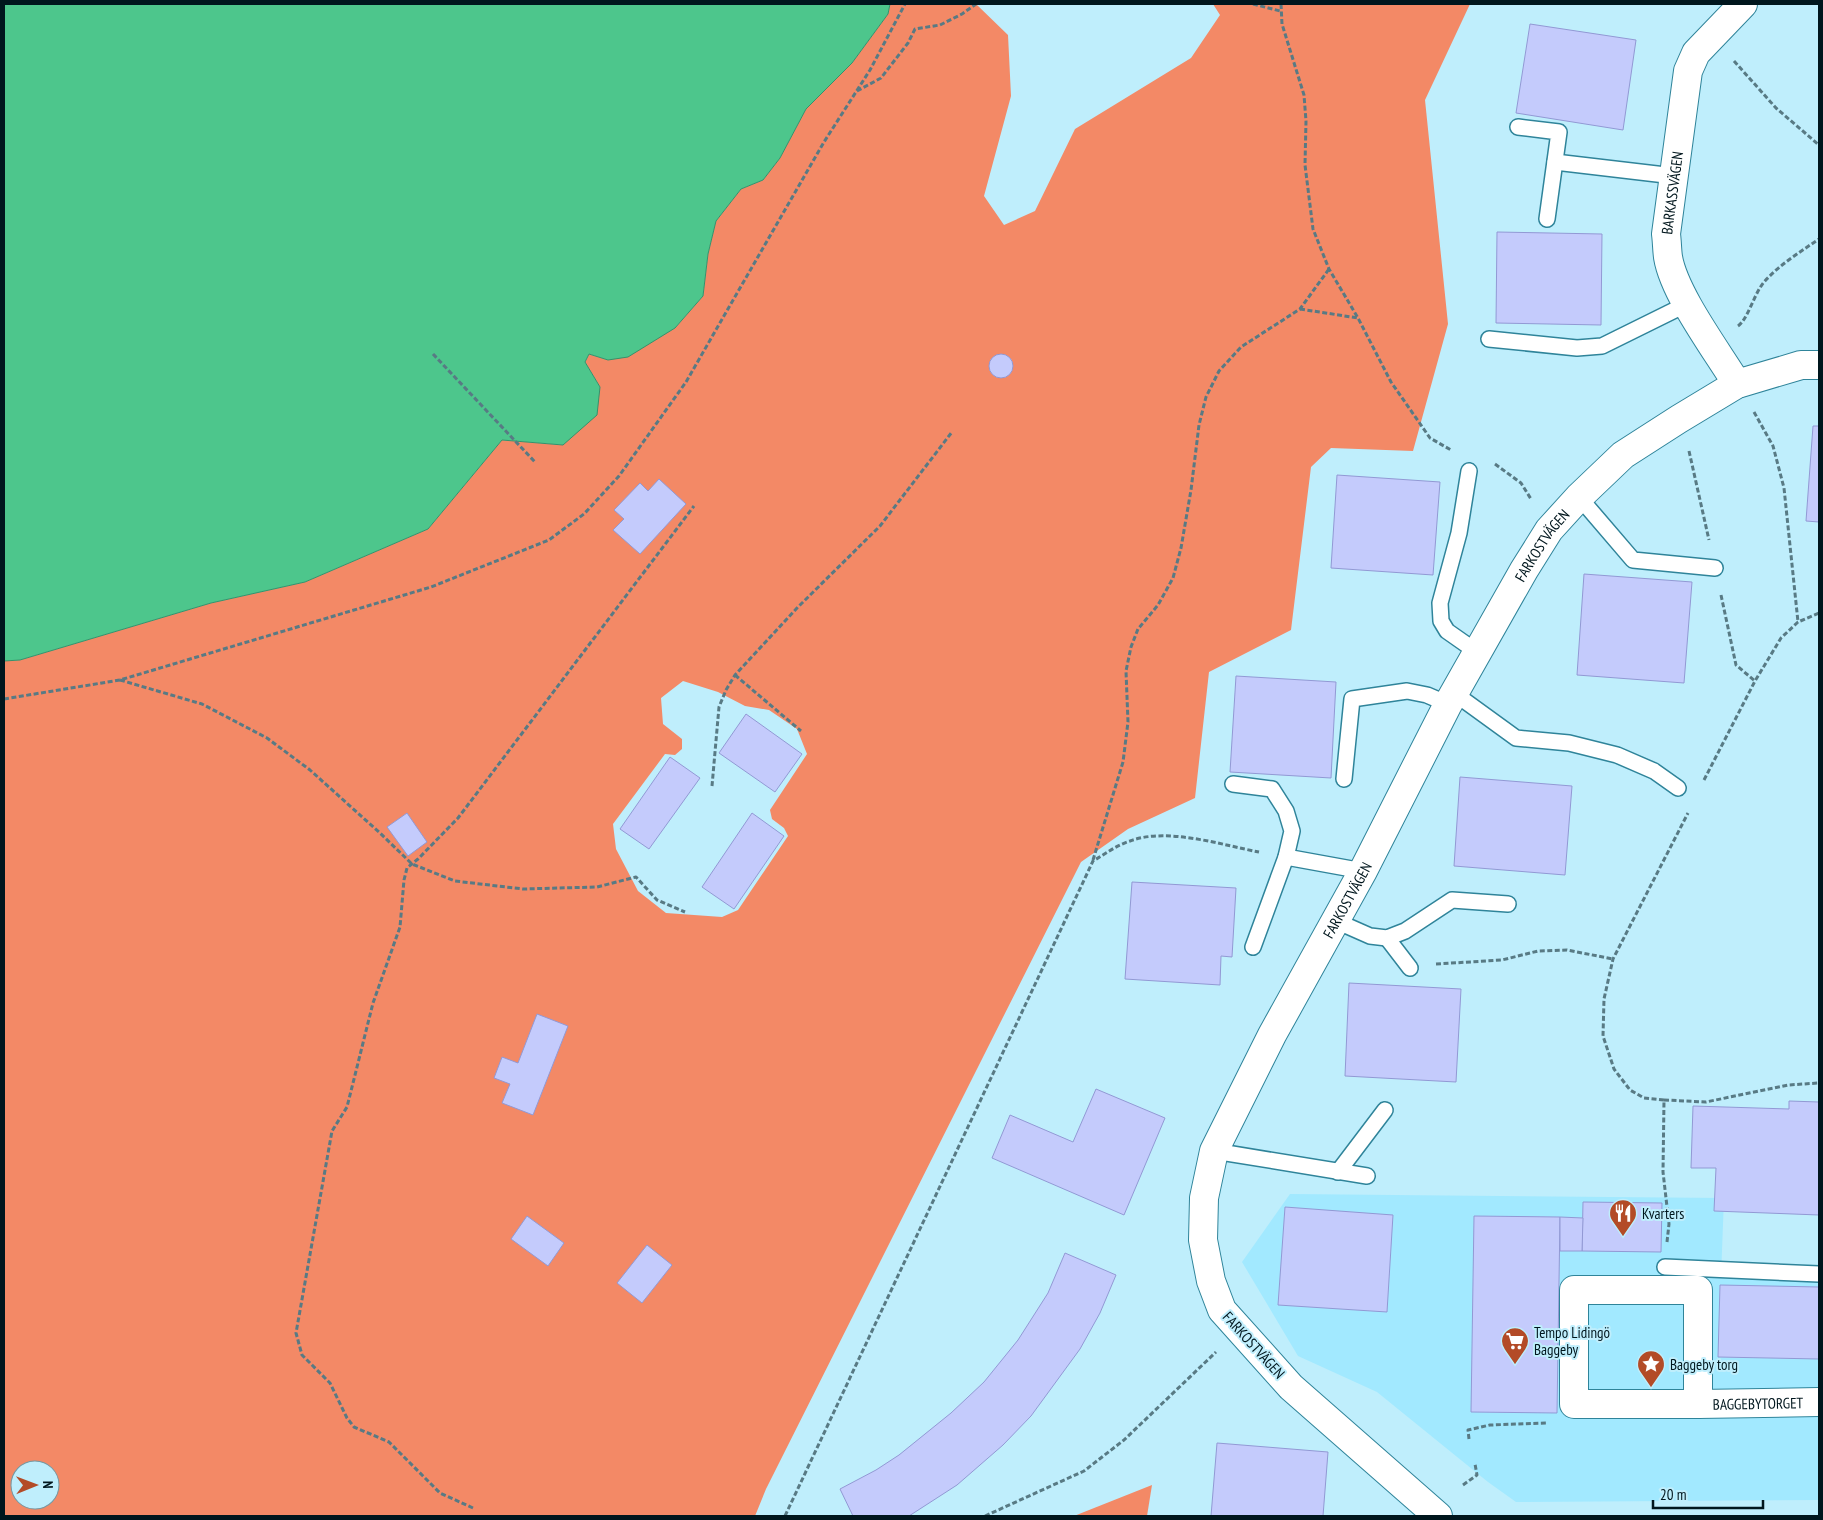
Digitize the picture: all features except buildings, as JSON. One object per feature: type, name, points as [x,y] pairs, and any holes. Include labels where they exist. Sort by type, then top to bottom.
[{"type":"street","name":"BARKASSVÄGEN","points":[[1737,384],[1687,304],[1668,258],[1666,234],[1688,71],[1696,53],[1743,4]]},
{"type":"street","name":"FARKOSTVÄGEN","points":[[1438,1516],[1291,1387],[1222,1310],[1211,1281],[1203,1240],[1204,1198],[1214,1151],[1272,1035],[1336,921],[1451,698],[1524,570],[1550,530],[1579,497],[1623,455],[1737,384],[1801,366],[1819,365]]},
{"type":"street","points":[[1574,1404],[1574,1290],[1698,1290],[1698,1404]]},
{"type":"street","name":"BAGGEBYTORGET","points":[[1574,1404],[1819,1402]]},
{"type":"lane","points":[[1518,126],[1559,132],[1547,220]]},
{"type":"lane","points":[[1555,162],[1674,176]]},
{"type":"lane","points":[[1489,339],[1576,348],[1602,346],[1687,304]]},
{"type":"lane","points":[[1469,471],[1459,533],[1440,603],[1440,612],[1441,621],[1447,631],[1477,652]]},
{"type":"lane","points":[[1579,497],[1633,560],[1715,568]]},
{"type":"lane","points":[[1344,779],[1352,699],[1408,691],[1451,698],[1516,738],[1569,743],[1618,755],[1654,772],[1678,788]]},
{"type":"lane","points":[[1233,784],[1272,789],[1286,811],[1292,831],[1286,856],[1253,948]]},
{"type":"lane","points":[[1286,856],[1362,871]]},
{"type":"lane","points":[[1336,921],[1370,936],[1387,938],[1406,931],[1452,900],[1508,904]]},
{"type":"lane","points":[[1387,938],[1410,968]]},
{"type":"lane","points":[[1338,1172],[1385,1110]]},
{"type":"lane","points":[[1214,1151],[1367,1176]]},
{"type":"lane","points":[[1665,1267],[1819,1274]]},
{"type":"path","points":[[4,699],[120,680],[431,587],[549,540],[584,514],[619,476],[686,382],[824,142],[870,70],[905,4]]},
{"type":"path","points":[[856,91],[881,78],[908,43],[915,29],[940,25],[962,14],[976,4]]},
{"type":"path","points":[[1254,4],[1280,11]]},
{"type":"path","points":[[1281,4],[1282,24],[1304,95],[1306,121],[1305,165],[1313,229],[1329,269],[1358,318],[1391,382],[1430,438],[1447,449],[1455,451]]},
{"type":"path","points":[[1716,30],[1728,53],[1750,81],[1776,108],[1819,145]]},
{"type":"path","points":[[1713,344],[1742,323],[1752,299],[1763,283],[1778,268],[1819,239]]},
{"type":"path","points":[[785,1516],[1093,861],[1123,762],[1128,722],[1126,671],[1131,647],[1138,629],[1158,605],[1172,578],[1181,548],[1199,425],[1206,397],[1219,371],[1241,347],[1300,309],[1329,269]]},
{"type":"path","points":[[1300,309],[1358,318]]},
{"type":"path","points":[[433,354],[534,462]]},
{"type":"path","points":[[1737,384],[1773,446],[1784,488],[1798,622]]},
{"type":"path","points":[[712,786],[719,707],[735,674],[797,608],[880,526],[952,432]]},
{"type":"path","points":[[1491,461],[1521,483],[1550,530]]},
{"type":"path","points":[[473,1508],[440,1493],[389,1442],[354,1427],[347,1418],[330,1383],[302,1355],[296,1333],[332,1131],[347,1107],[373,1003],[400,927],[404,880],[407,868],[458,818],[694,506]]},
{"type":"path","points":[[1703,783],[1756,681],[1781,638],[1798,622],[1819,613]]},
{"type":"path","points":[[735,674],[801,731]]},
{"type":"path","points":[[120,680],[202,704],[267,738],[310,770],[412,864],[455,881],[523,889],[597,886],[636,877],[657,900],[685,912]]},
{"type":"path","points":[[1690,809],[1613,959],[1604,999],[1603,1036],[1614,1069],[1630,1090],[1644,1098],[1664,1100],[1706,1102],[1788,1085],[1819,1083]]},
{"type":"path","points":[[1093,861],[1130,840],[1152,836],[1180,837],[1286,856]]},
{"type":"path","points":[[1410,968],[1425,965],[1502,960],[1538,951],[1567,950],[1613,959]]},
{"type":"path","points":[[1664,1100],[1663,1172],[1670,1224],[1665,1267]]},
{"type":"path","points":[[985,1516],[1084,1471],[1124,1440],[1206,1360]]},
{"type":"path","points":[[1469,1439],[1468,1430],[1490,1425],[1563,1422],[1574,1404]]},
{"type":"path","points":[[1463,1485],[1477,1475],[1475,1464]]},
{"type":"shaded area","points":[[4,4],[890,4],[888,14],[852,63],[806,109],[780,158],[763,180],[741,189],[716,221],[708,254],[703,296],[675,328],[628,357],[608,360],[589,354],[585,362],[600,387],[597,415],[563,445],[502,440],[428,529],[305,582],[211,603],[20,660],[4,661]]},
{"type":"shaded area","points":[[890,4],[976,4],[1008,35],[1011,96],[984,196],[1004,225],[1035,211],[1075,129],[1191,58],[1220,15],[1213,4],[1470,4],[1425,100],[1448,324],[1413,451],[1331,448],[1311,467],[1291,630],[1209,672],[1195,798],[1128,829],[1081,862],[766,1489],[755,1516],[4,1516],[4,661],[20,660],[211,603],[305,582],[428,529],[502,440],[563,445],[600,387],[585,362],[589,354],[608,360],[675,328],[703,296],[708,254],[716,221],[741,189],[763,180],[780,158],[806,109],[852,63],[888,14]],"holes":[[[683,681],[718,692],[745,706],[769,710],[797,729],[807,754],[770,810],[772,819],[784,828],[788,836],[738,910],[722,917],[666,913],[638,891],[616,849],[613,824],[665,754],[675,755],[682,749],[682,739],[663,724],[661,698]]]},
{"type":"shaded area","points":[[1290,1194],[1724,1198],[1721,1277],[1819,1282],[1819,1500],[1516,1502],[1488,1482],[1377,1392],[1298,1356],[1242,1262]]},
{"type":"shaded area","points":[[1152,1485],[1147,1516],[1074,1516]]},
{"type":"place","name":"Kvarters","points":[[1623,1237]]},
{"type":"place","name":"Tempo Lidingö Baggeby","points":[[1515,1365]]},
{"type":"place","name":"Baggeby torg","points":[[1651,1388]]}]
